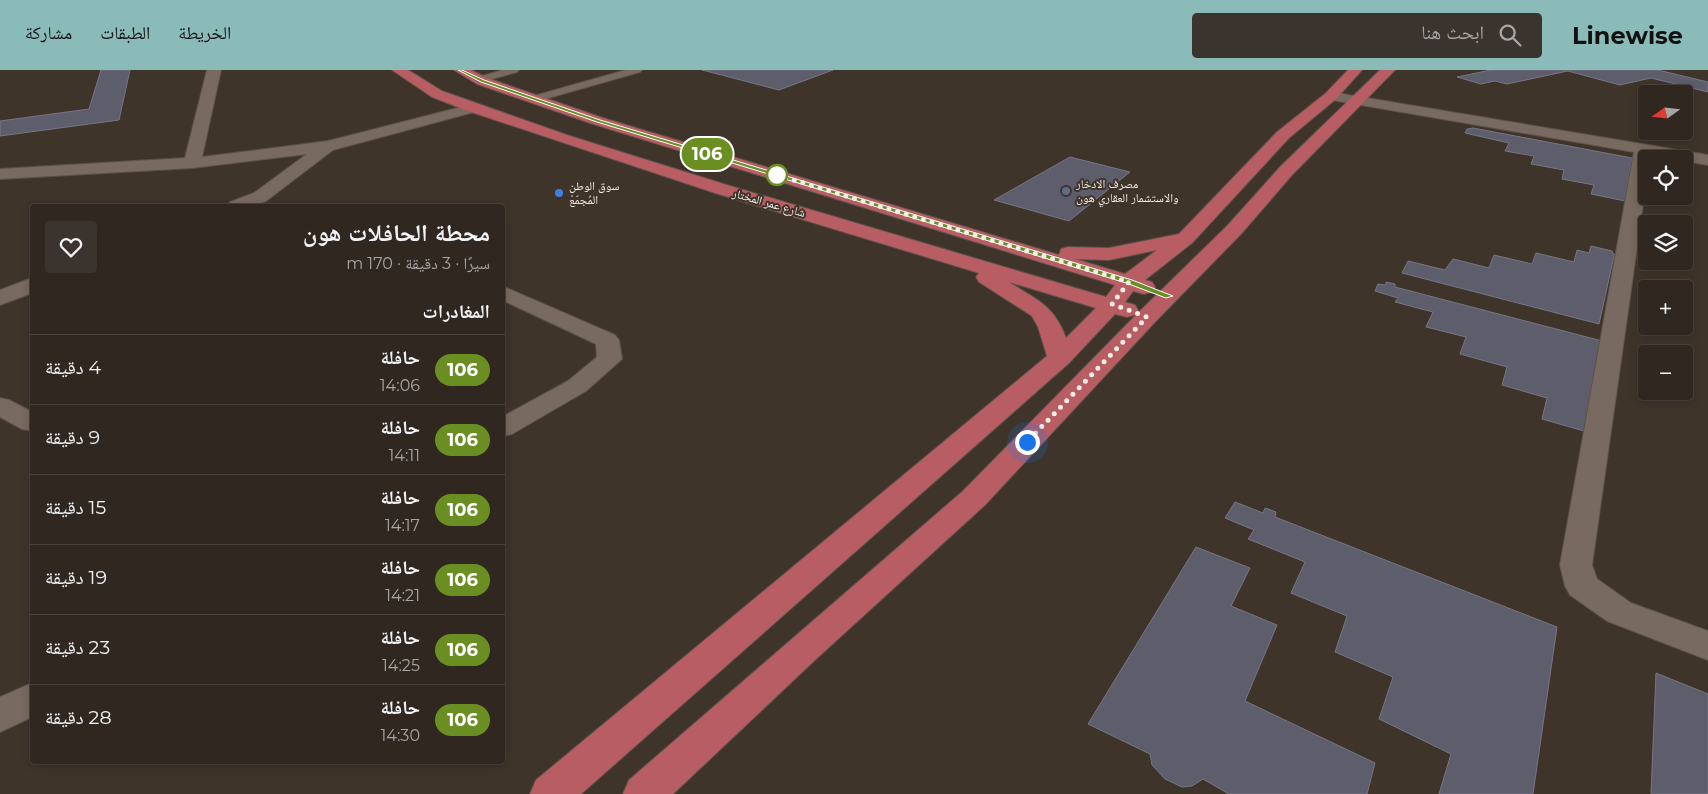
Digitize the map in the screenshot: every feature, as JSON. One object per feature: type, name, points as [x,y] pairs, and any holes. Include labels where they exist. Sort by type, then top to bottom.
[{"type":"main road","name":"شارع عمر المختار","points":[[399,70],[455,79],[534,99],[598,121],[1022,249],[1169,296]]},
{"type":"main road","points":[[551,794],[1060,358],[1112,304],[1129,282],[1185,239],[1271,147],[1331,96],[1355,70]]},
{"type":"main road","points":[[646,793],[802,650],[974,498],[1147,317],[1234,230],[1286,171],[1388,70]]},
{"type":"main road","name":"شارع عمر المختار","points":[[455,79],[473,108],[721,189],[1112,304],[1147,317]]},
{"type":"main road","points":[[1022,249],[1082,254],[1109,254],[1185,239]]},
{"type":"main road","points":[[953,257],[1041,312],[1050,327],[1060,358]]},
{"type":"street","points":[[192,163],[214,70]]},
{"type":"street","points":[[1331,96],[1359,99],[1708,160]]},
{"type":"street","points":[[0,174],[192,163],[329,146],[473,108]]},
{"type":"street","points":[[243,204],[260,198],[329,146]]},
{"type":"street","points":[[1644,149],[1576,565],[1582,586],[1619,612],[1708,646]]},
{"type":"street","points":[[260,198],[277,203]]},
{"type":"street","points":[[0,298],[30,286]]},
{"type":"street","points":[[505,293],[607,340],[610,359],[577,386],[505,426]]},
{"type":"street","points":[[0,716],[30,700]]},
{"type":"lane","points":[[455,79],[514,70]]},
{"type":"lane","points":[[534,99],[637,70]]},
{"type":"building","points":[[101,70],[130,70],[119,120],[0,136],[0,121],[89,109]]},
{"type":"building","points":[[702,70],[833,70],[779,90]]},
{"type":"building","points":[[1491,70],[1658,70],[1708,82],[1708,92],[1693,88],[1693,85],[1680,85],[1651,78],[1620,85],[1568,71],[1507,84],[1495,81],[1481,84],[1457,77]]},
{"type":"building","points":[[1473,128],[1632,158],[1625,201],[1591,194],[1594,185],[1562,179],[1564,170],[1531,164],[1534,156],[1505,151],[1509,143],[1465,133],[1467,129]]},
{"type":"building","points":[[1070,157],[1130,172],[1069,221],[994,200]]},
{"type":"building","points":[[1591,246],[1620,255],[1620,258],[1614,256],[1599,324],[1402,273],[1408,261],[1445,270],[1453,259],[1489,268],[1494,255],[1532,264],[1536,253],[1574,262],[1577,250],[1589,253]]},
{"type":"building","points":[[1386,282],[1395,284],[1395,287],[1606,342],[1591,433],[1542,419],[1547,398],[1502,385],[1507,367],[1460,354],[1466,337],[1426,327],[1433,312],[1395,302],[1398,298],[1375,291],[1378,284],[1386,285]]},
{"type":"building","points":[[1235,502],[1263,513],[1265,508],[1276,512],[1275,517],[1557,627],[1533,794],[1439,794],[1451,754],[1379,719],[1393,677],[1335,652],[1347,616],[1291,593],[1305,562],[1248,539],[1254,530],[1225,518]]},
{"type":"building","points":[[1196,547],[1250,568],[1231,606],[1277,625],[1245,701],[1375,763],[1367,794],[1229,794],[1203,779],[1192,786],[1182,787],[1165,779],[1152,765],[1150,754],[1088,724]]},
{"type":"building","points":[[1656,673],[1708,694],[1708,794],[1651,794]]},
{"type":"bus line","name":"106","points":[[461,70],[482,81],[598,121],[1015,247],[1169,296]]},
{"type":"place","name":"مصرف الادخار والاستشمار العقاري هون","points":[[1066,191]]},
{"type":"place","name":"سوق الوطن المُجمّعْ","points":[[559,193]]},
{"type":"route","points":[[777,175],[1129,282],[1112,304],[1147,317],[1027,442]]}]
